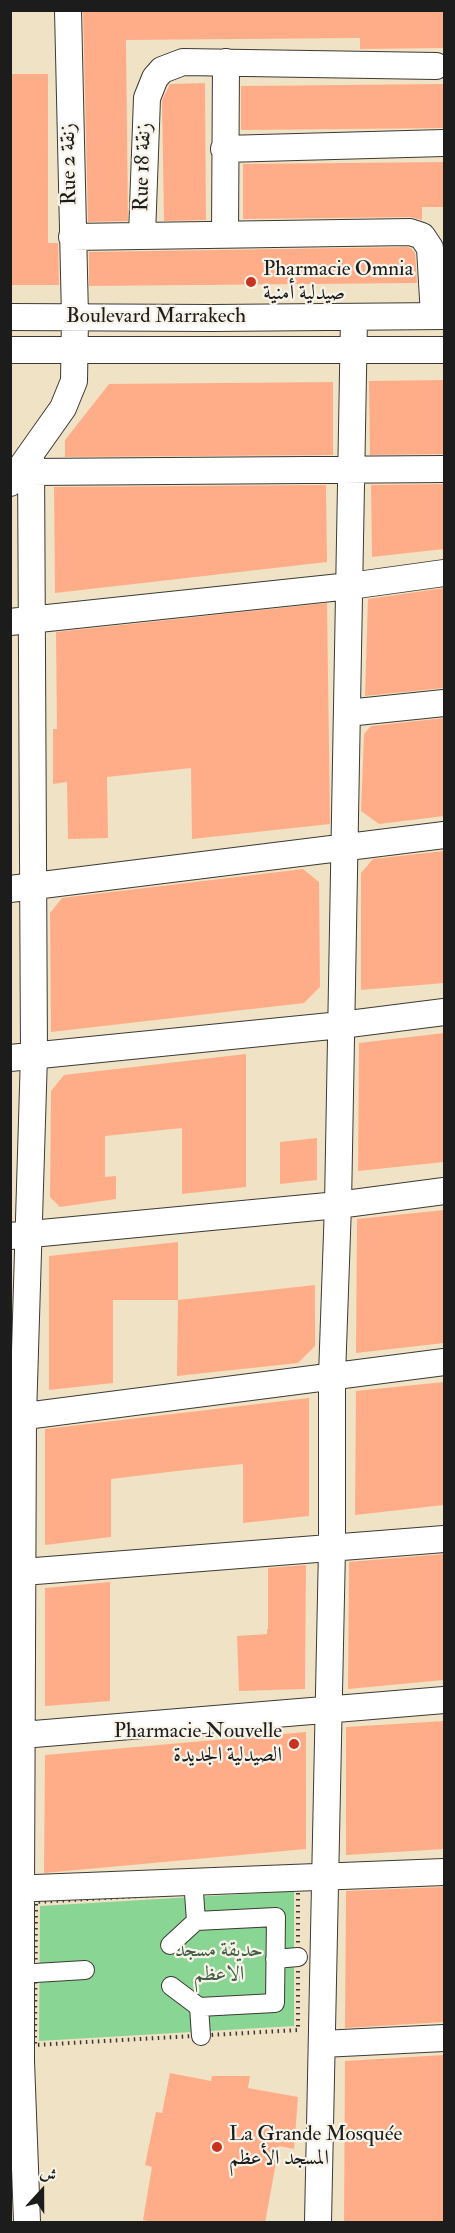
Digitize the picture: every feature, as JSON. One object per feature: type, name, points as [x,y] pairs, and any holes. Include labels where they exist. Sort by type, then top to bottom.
[{"type":"street","name":"Rue 2 زنقة","points":[[24,470],[63,408],[74,381],[75,317],[68,10]]},
{"type":"street","name":"Rue 18 زنقة","points":[[142,235],[147,98],[155,78],[162,70],[183,62],[226,62]]},
{"type":"street","points":[[225,234],[226,62],[436,66]]},
{"type":"street","points":[[224,149],[444,143]]},
{"type":"street","points":[[72,237],[392,231],[416,234],[427,241],[430,248],[439,316]]},
{"type":"street","name":"Boulevard Marrakech","points":[[10,317],[354,318],[439,316]]},
{"type":"street","points":[[318,2223],[332,1548],[332,1376],[342,1025],[354,318]]},
{"type":"street","name":"Boulevard Marrakech","points":[[10,350],[444,350]]},
{"type":"street","points":[[21,2217],[16,2061],[16,1572],[22,1056],[21,621],[24,470],[444,469]]},
{"type":"street","points":[[21,621],[350,586],[444,573]]},
{"type":"street","points":[[348,713],[444,703]]},
{"type":"street","points":[[21,889],[444,835]]},
{"type":"street","points":[[22,1056],[342,1025],[444,1012]]},
{"type":"street","points":[[19,1235],[338,1205],[444,1191]]},
{"type":"street","points":[[17,1417],[444,1362]]},
{"type":"street","points":[[16,1572],[444,1539]]},
{"type":"street","points":[[17,1735],[444,1700]]},
{"type":"street","points":[[16,1889],[444,1872]]},
{"type":"street","points":[[194,1893],[196,1921]]},
{"type":"street","points":[[170,1945],[196,1921],[276,1917],[275,2003],[199,2007],[171,1986]]},
{"type":"street","points":[[275,1959],[298,1957]]},
{"type":"street","points":[[35,1973],[85,1970]]},
{"type":"street","points":[[199,2007],[201,2036]]},
{"type":"street","points":[[322,2044],[444,2038]]},
{"type":"green space","name":"حديقة مسجد الاعظم","points":[[294,1891],[294,2026],[39,2041],[40,1906]]},
{"type":"building","points":[[83,10],[444,10],[444,48],[360,49],[360,38],[126,40],[128,221],[88,222]]},
{"type":"building","points":[[10,74],[48,74],[48,243],[58,243],[59,285],[10,285]]},
{"type":"building","points":[[205,83],[206,220],[164,221],[162,100],[170,84]]},
{"type":"building","points":[[444,84],[444,128],[241,130],[241,86]]},
{"type":"building","points":[[444,162],[444,207],[422,207],[422,220],[410,217],[243,219],[243,164]]},
{"type":"building","points":[[408,247],[415,253],[417,283],[89,286],[89,252]]},
{"type":"building","points":[[444,380],[444,454],[370,455],[369,381]]},
{"type":"building","points":[[333,382],[333,455],[65,457],[65,440],[109,384]]},
{"type":"building","points":[[444,484],[444,549],[372,557],[371,485]]},
{"type":"building","points":[[326,485],[327,562],[55,593],[54,487]]},
{"type":"building","points":[[444,588],[444,688],[365,696],[368,599]]},
{"type":"building","points":[[327,603],[330,824],[192,839],[191,768],[107,777],[108,838],[68,839],[67,782],[53,784],[53,729],[57,729],[56,632]]},
{"type":"building","points":[[444,718],[444,816],[379,824],[361,811],[364,734],[371,726]]},
{"type":"building","points":[[444,851],[444,983],[361,990],[361,873],[373,859]]},
{"type":"building","points":[[303,869],[319,882],[320,987],[304,1003],[51,1032],[50,913],[62,898]]},
{"type":"building","points":[[444,1033],[444,1162],[358,1171],[359,1043]]},
{"type":"building","points":[[246,1054],[246,1187],[182,1194],[182,1128],[105,1136],[105,1177],[116,1176],[116,1199],[60,1207],[50,1197],[51,1091],[64,1075]]},
{"type":"building","points":[[317,1138],[317,1180],[280,1184],[280,1142]]},
{"type":"building","points":[[444,1210],[444,1343],[356,1353],[357,1219]]},
{"type":"building","points":[[178,1242],[178,1300],[113,1300],[113,1383],[49,1390],[49,1256]]},
{"type":"building","points":[[315,1285],[315,1346],[298,1363],[177,1376],[178,1300]]},
{"type":"building","points":[[444,1382],[444,1505],[355,1515],[356,1391]]},
{"type":"building","points":[[309,1398],[309,1516],[243,1523],[243,1464],[177,1471],[111,1479],[111,1537],[45,1545],[45,1429]]},
{"type":"building","points":[[444,1554],[444,1680],[348,1689],[349,1562]]},
{"type":"building","points":[[306,1565],[305,1689],[239,1691],[237,1636],[267,1634],[268,1568]]},
{"type":"building","points":[[110,1582],[110,1701],[45,1706],[45,1588]]},
{"type":"building","points":[[444,1721],[444,1849],[346,1855],[346,1727]]},
{"type":"building","points":[[306,1732],[306,1849],[44,1873],[45,1755]]},
{"type":"building","points":[[444,1887],[444,2022],[345,2028],[346,1891]]},
{"type":"building","points":[[444,2055],[444,2223],[344,2223],[345,2061]]},
{"type":"building","name":"La Grande Mosquée المسجد الأعظم","points":[[170,2073],[211,2081],[212,2076],[250,2076],[248,2088],[298,2097],[294,2149],[279,2146],[265,2223],[158,2223],[143,2220],[152,2167],[145,2165],[156,2112],[162,2113]]},
{"type":"place","name":"Pharmacie Omnia صيدلية أمنية","points":[[251,282]]},
{"type":"place","name":"Pharmacie Nouvelle الصيدلية الجديدة","points":[[294,1744]]},
{"type":"place","name":"La Grande Mosquée المسجد الأعظم","points":[[217,2147]]}]
